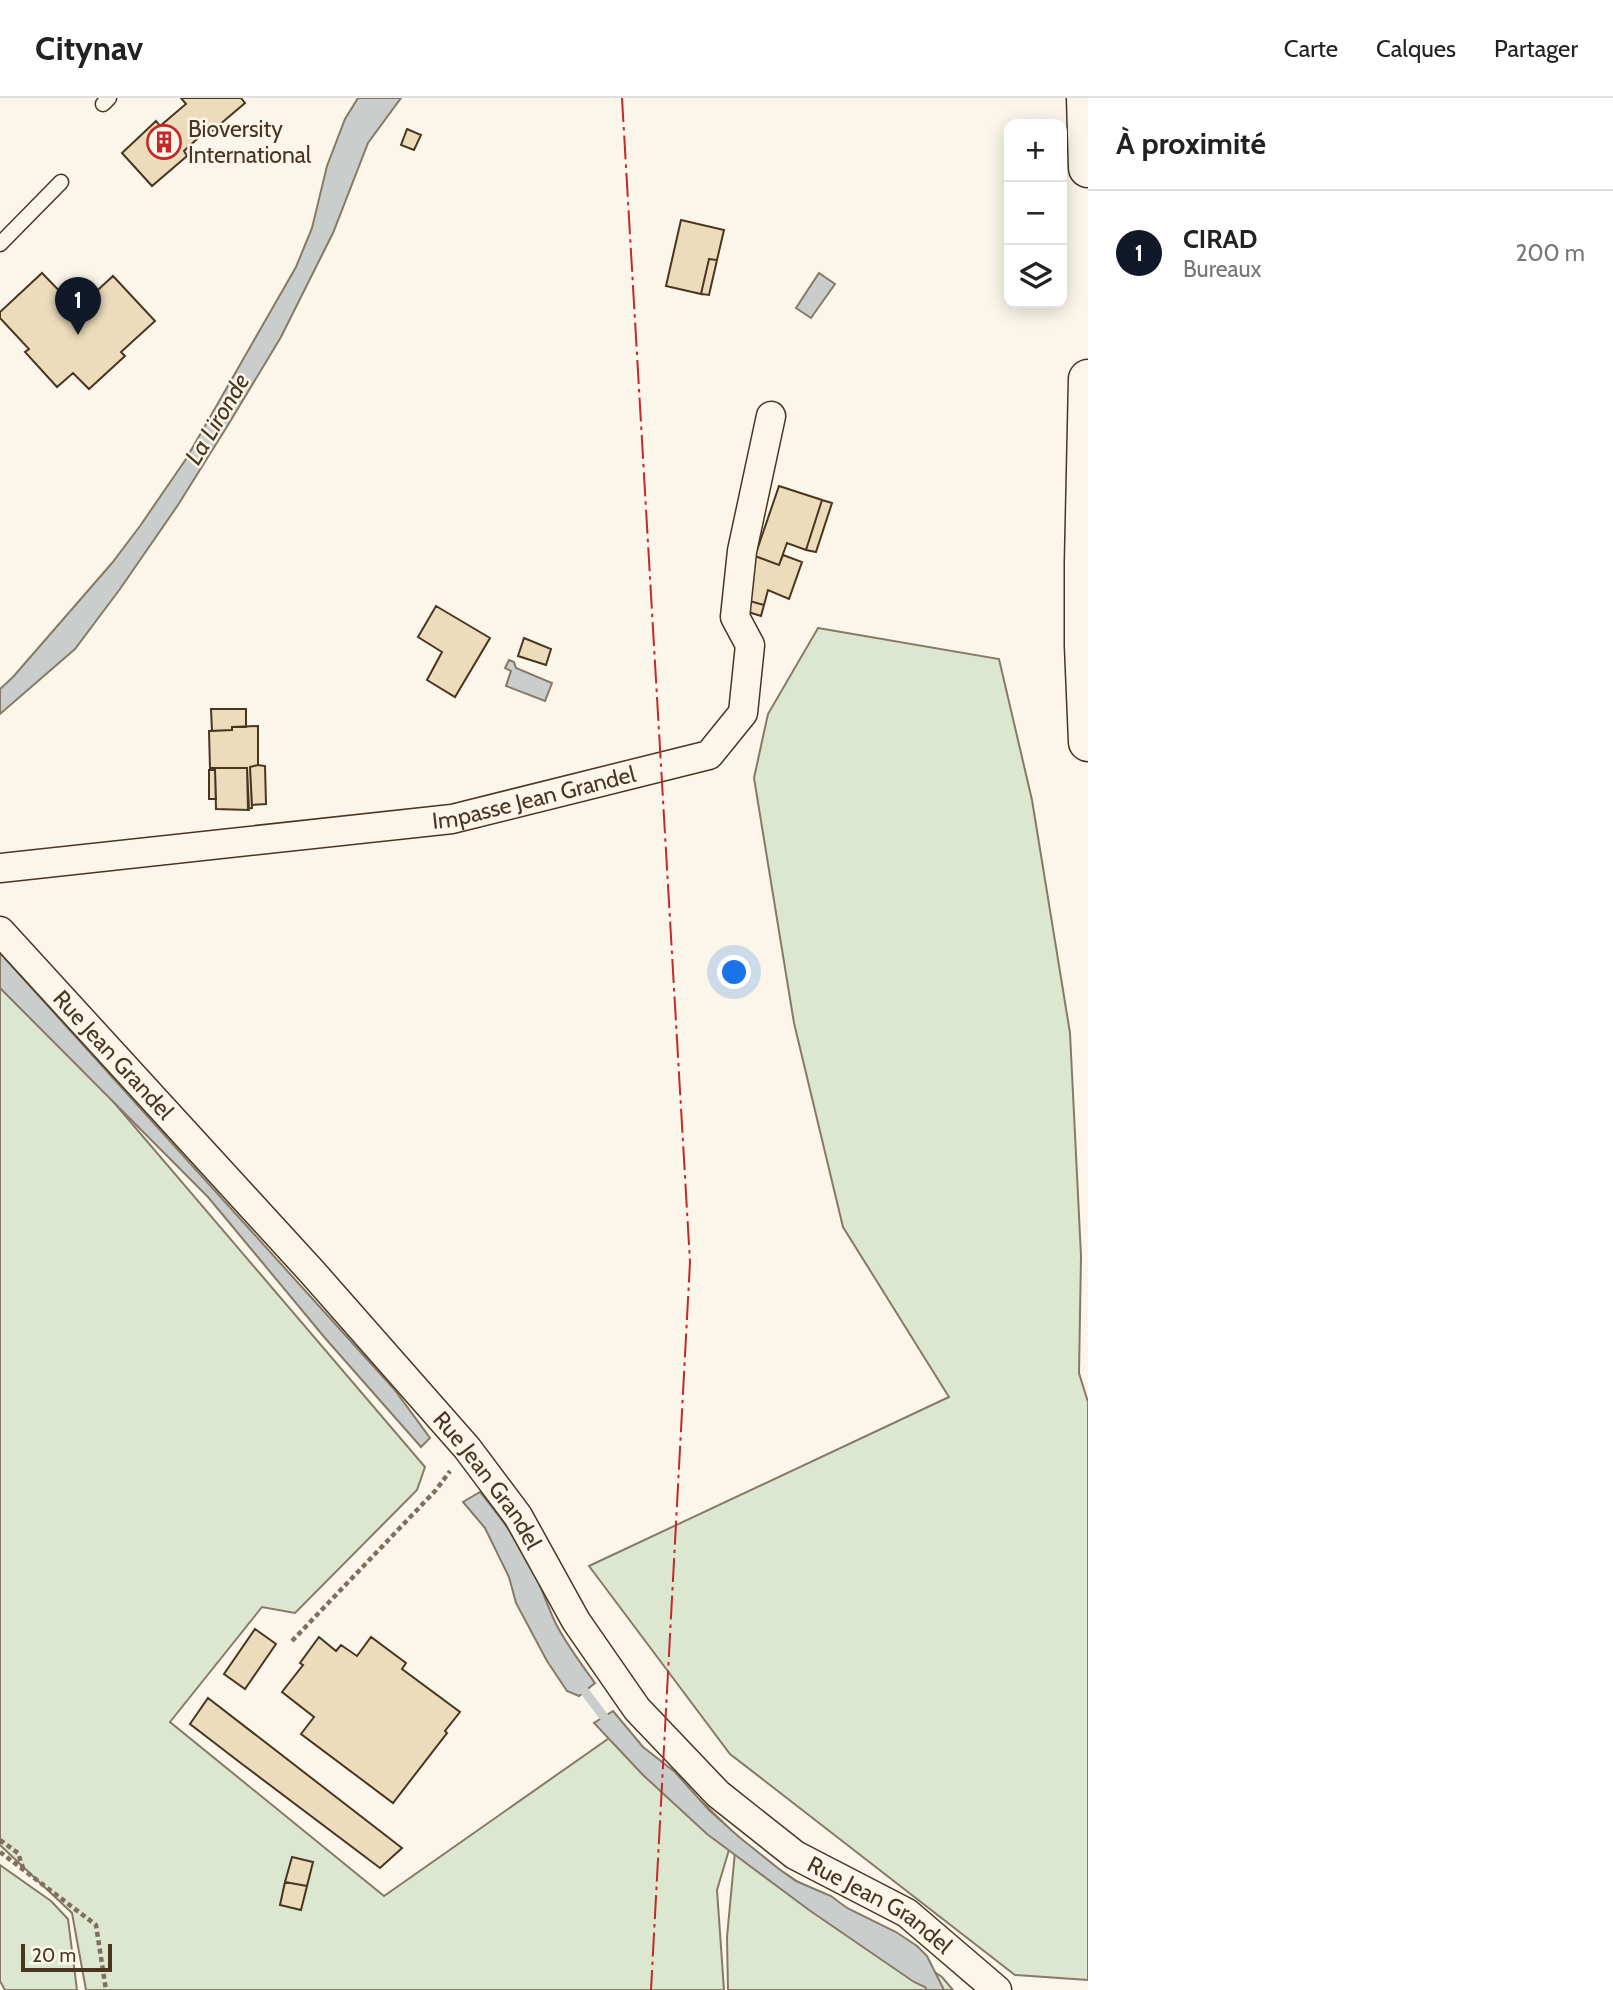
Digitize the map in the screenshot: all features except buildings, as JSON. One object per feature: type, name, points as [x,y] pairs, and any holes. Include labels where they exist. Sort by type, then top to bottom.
[{"type":"main road","points":[[1086,98],[1088,169]]},
{"type":"main road","points":[[1088,379],[1084,562],[1088,742]]},
{"type":"street","name":"Impasse Jean Grandel","points":[[0,868],[452,819],[709,755],[743,713],[750,645],[735,617],[742,551],[771,416]]},
{"type":"street","name":"Rue Jean Grandel","points":[[0,931],[313,1273],[467,1448],[518,1516],[576,1621],[636,1709],[718,1794],[795,1855],[907,1913],[997,1990]]},
{"type":"lane","points":[[0,244],[61,182]]},
{"type":"path","points":[[292,1640],[436,1490],[467,1448]]},
{"type":"path","points":[[0,1840],[18,1853],[24,1871]]},
{"type":"path","points":[[0,1852],[96,1925],[106,1990]]},
{"type":"green space","points":[[818,628],[999,659],[1032,800],[1070,1033],[1081,1256],[1079,1373],[1088,1402],[1088,1980],[1015,1975],[730,1754],[589,1566],[949,1397],[843,1227],[794,1023],[754,778],[768,714]]},
{"type":"green space","points":[[0,981],[76,1058],[425,1467],[417,1490],[295,1613],[262,1607],[170,1722],[384,1896],[615,1734],[693,1793],[734,1833],[717,1890],[724,1990],[86,1990],[72,1913],[0,1845]]},
{"type":"green space","points":[[736,1841],[942,1977],[953,1990],[728,1990],[727,1937]]},
{"type":"green space","points":[[0,1865],[51,1901],[68,1919],[77,1990],[5,1990],[0,1981]]},
{"type":"water","name":"La Lironde","points":[[358,98],[401,98],[368,143],[333,233],[281,337],[178,505],[120,589],[75,649],[0,714],[0,689],[112,563],[186,459],[296,267],[312,228],[327,166],[345,119]]},
{"type":"water","points":[[819,273],[835,284],[811,318],[796,308]]},
{"type":"water","points":[[509,660],[514,662],[516,668],[552,683],[545,701],[506,686],[511,671],[505,668]]},
{"type":"water","points":[[0,953],[394,1389],[430,1438],[421,1447],[325,1338],[208,1197],[0,988]]},
{"type":"water","points":[[480,1492],[525,1554],[556,1624],[595,1683],[579,1696],[567,1691],[547,1661],[516,1603],[509,1577],[485,1528],[463,1502]]},
{"type":"water","points":[[613,1711],[643,1747],[675,1772],[709,1810],[779,1869],[796,1881],[831,1896],[847,1908],[896,1932],[917,1946],[927,1956],[944,1990],[927,1990],[914,1982],[809,1910],[707,1834],[643,1775],[594,1723]]},
{"type":"waterway","points":[[579,1684],[611,1726]]},
{"type":"power","points":[[622,98],[690,1262],[651,1990]]},
{"type":"place","name":"Bioversity International","points":[[164,142]]},
{"type":"place","name":"CIRAD","points":[[78,335]]}]
